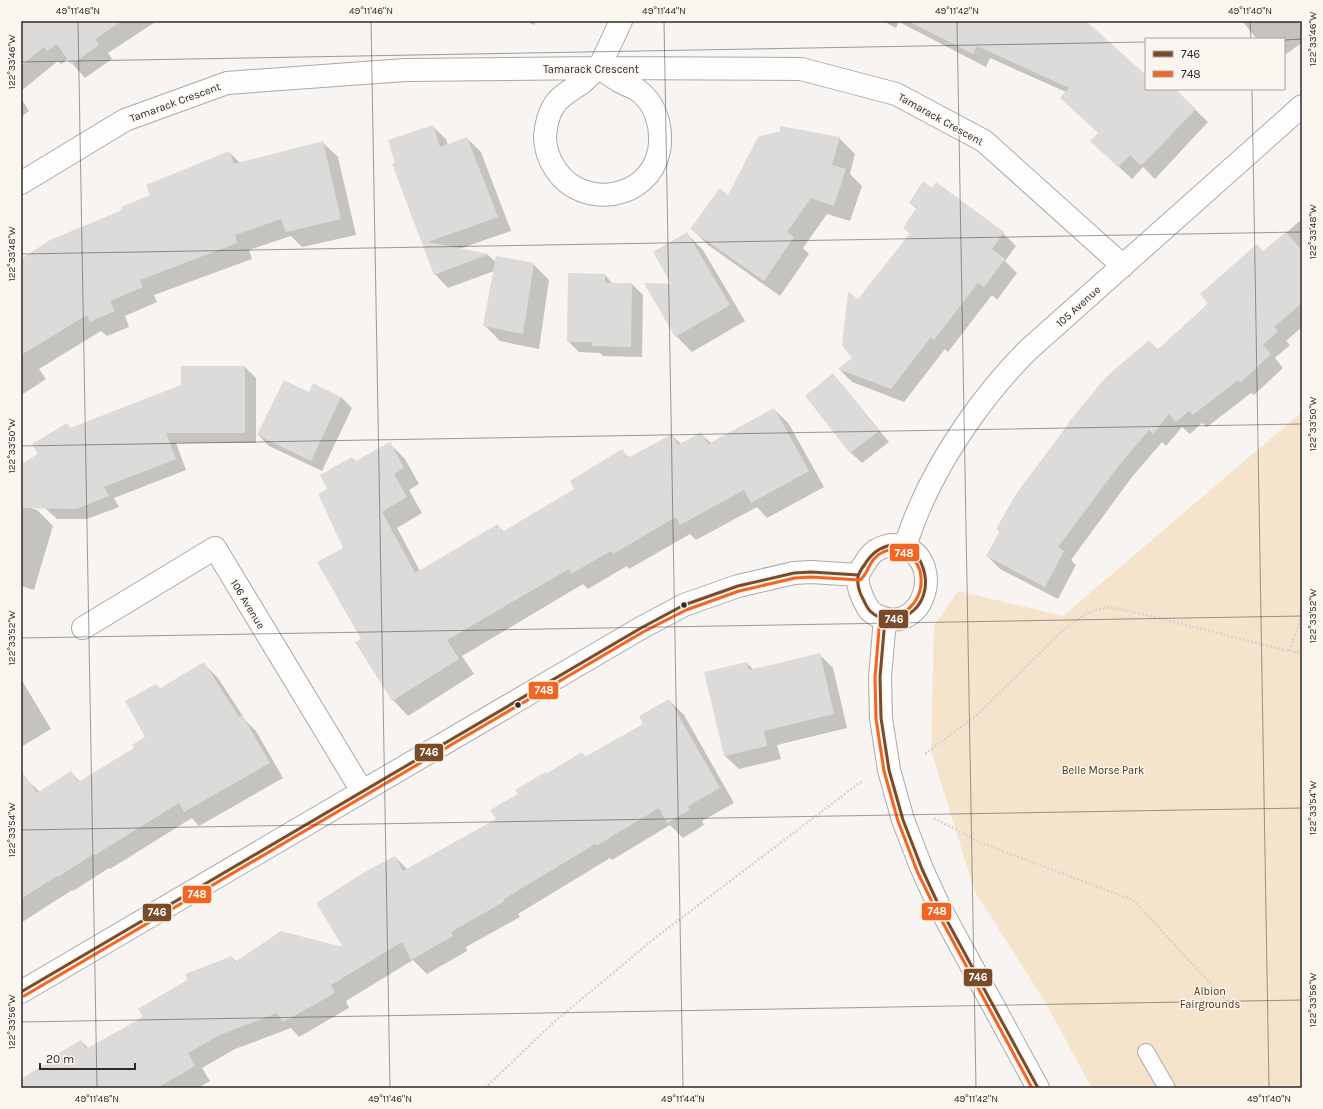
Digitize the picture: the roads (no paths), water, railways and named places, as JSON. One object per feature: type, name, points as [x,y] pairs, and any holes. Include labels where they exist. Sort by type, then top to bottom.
[{"type":"street","points":[[599,68],[620,82],[637,90],[650,104],[659,121],[661,140],[657,159],[647,175],[632,188],[614,194],[595,195],[577,190],[561,178],[550,163],[545,144],[546,125],[553,107],[566,92],[582,82],[599,68],[621,21]]},
{"type":"street","name":"Tamarack Crescent","points":[[21,183],[126,120],[227,83],[405,70],[599,68],[802,69],[896,94],[984,141],[1122,266]]},
{"type":"street","name":"105 Avenue","points":[[905,546],[918,511],[938,473],[980,406],[1003,377],[1028,350],[1302,106]]},
{"type":"street","points":[[891,545],[905,546],[919,557],[926,570],[926,584],[920,602],[914,611],[903,618],[895,620],[886,619],[878,616],[870,610],[860,593],[858,575],[868,557],[876,550],[891,545]]},
{"type":"street","name":"106 Avenue","points":[[83,628],[215,548],[362,791]]},
{"type":"street","points":[[21,992],[641,628],[684,605],[738,586],[794,573],[811,572],[858,575]]},
{"type":"street","points":[[886,619],[880,676],[881,718],[889,770],[903,820],[916,857],[939,906],[1038,1088]]},
{"type":"lane","points":[[1146,1052],[1167,1088]]},
{"type":"park label","name":"Belle Morse Park","points":[[1103,770]]},
{"type":"park label","name":"Albion Fairgrounds","points":[[1210,997]]}]
